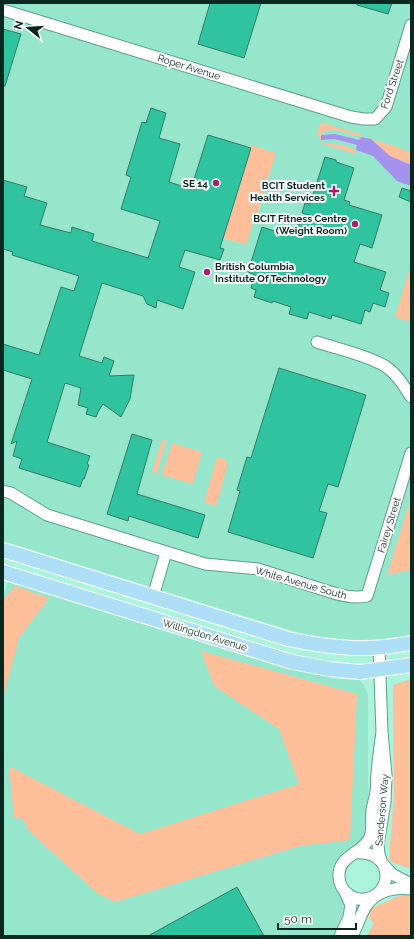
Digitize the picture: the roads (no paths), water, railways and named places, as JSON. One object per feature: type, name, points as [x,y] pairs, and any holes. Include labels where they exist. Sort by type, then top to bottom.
[{"type":"main road","name":"Willingdon Avenue","points":[[3,550],[288,639],[348,649],[379,648],[411,644]]},
{"type":"main road","name":"Willingdon Avenue","points":[[3,572],[292,662],[329,669],[360,672],[411,665]]},
{"type":"street","name":"Roper Avenue","points":[[3,10],[351,117],[364,120],[375,119]]},
{"type":"street","name":"Ford Street","points":[[375,119],[386,107],[411,25]]},
{"type":"street","points":[[317,342],[373,360],[386,367],[402,383],[411,397]]},
{"type":"street","name":"Fairey Street","points":[[367,596],[411,453]]},
{"type":"street","name":"White Avenue South","points":[[3,491],[10,493],[47,515],[205,564],[258,569],[348,597],[367,596]]},
{"type":"street","points":[[153,596],[166,552]]},
{"type":"street","name":"Sanderson Way","points":[[379,648],[382,732],[386,775],[385,802],[378,845],[382,863]]},
{"type":"street","name":"Sanderson Way","points":[[354,853],[362,848],[369,839],[371,832],[371,821],[376,791],[376,774],[382,732]]},
{"type":"street","points":[[340,936],[349,918],[351,905],[340,884],[340,869],[343,862],[354,853],[363,852],[371,854],[377,858],[392,874],[411,884]]},
{"type":"street","points":[[352,936],[368,902],[380,892],[384,886],[386,878],[382,863]]},
{"type":"street","points":[[344,891],[350,896],[358,899],[366,899],[387,890],[399,888],[411,890]]},
{"type":"place","name":"SE 14","points":[[216,183]]},
{"type":"place","name":"BCIT Student Health Services","points":[[334,191]]},
{"type":"place","name":"BCIT Fitness Centre (Weight Room)","points":[[355,224]]},
{"type":"place","name":"British Columbia Institute Of Technology","points":[[207,272]]}]
